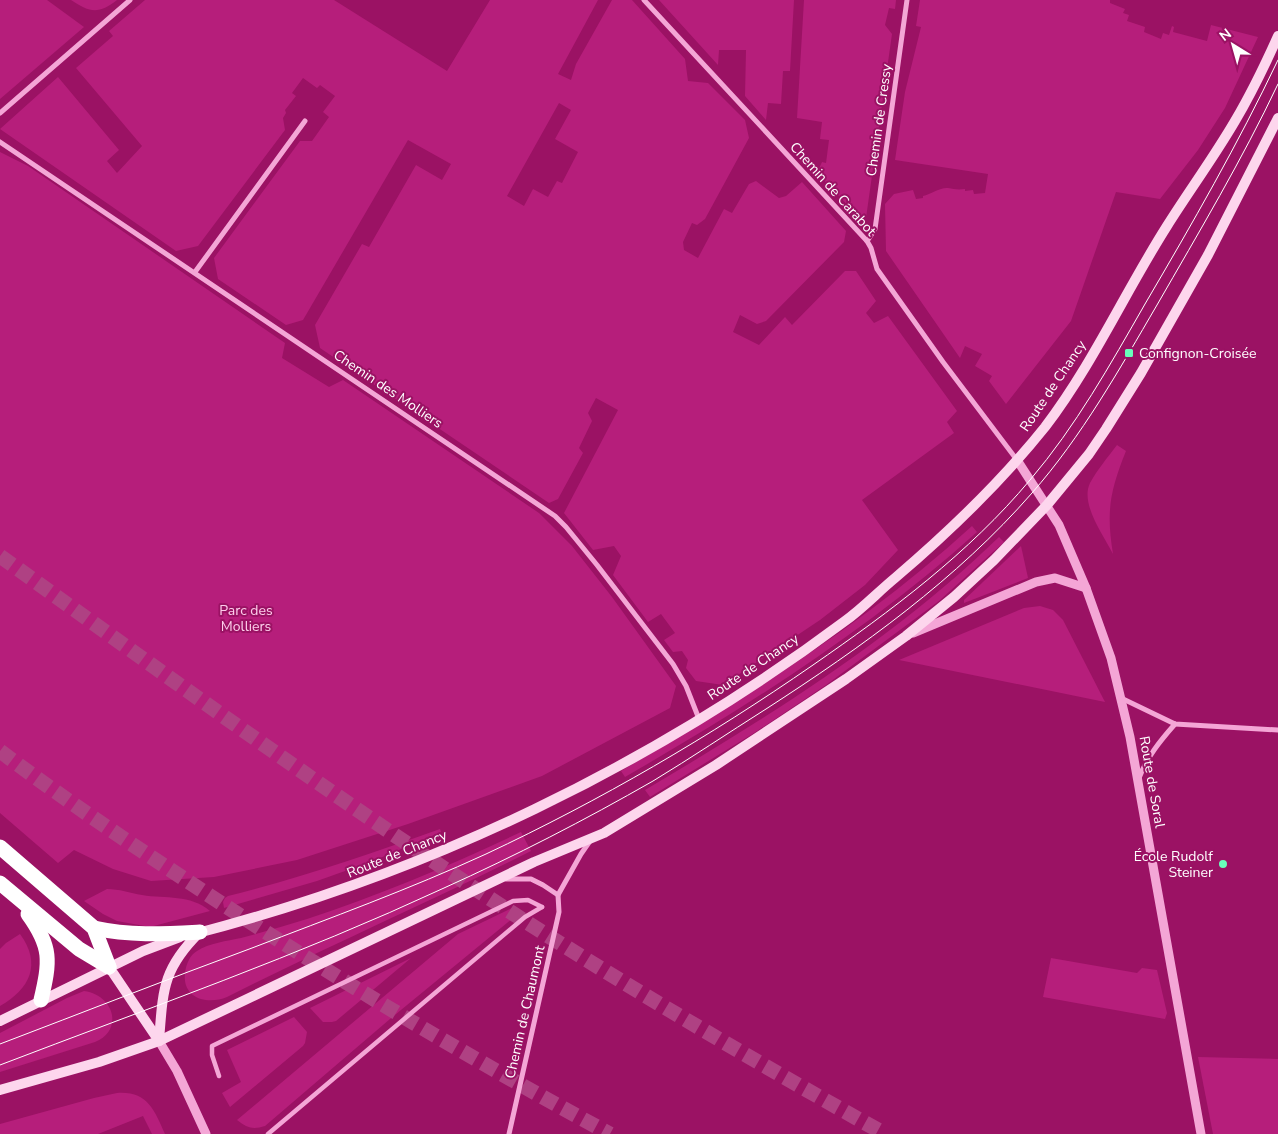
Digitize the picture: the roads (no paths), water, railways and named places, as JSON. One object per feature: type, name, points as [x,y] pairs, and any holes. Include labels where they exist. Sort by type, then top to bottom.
[{"type":"highway","points":[[0,847],[94,928],[109,966]]},
{"type":"highway","points":[[0,883],[80,949],[109,966]]},
{"type":"highway","points":[[17,898],[38,928],[47,950],[48,964],[41,1000]]},
{"type":"highway","points":[[94,928],[137,934],[200,932]]},
{"type":"main road","name":"Route de Chancy","points":[[0,1020],[158,944],[336,892],[456,845],[572,791],[699,719],[777,669],[848,619],[938,540],[1017,460],[1057,410],[1111,324],[1163,232],[1235,121],[1278,36]]},
{"type":"main road","points":[[0,1090],[99,1062],[159,1041],[378,935],[534,862],[592,838],[647,807],[739,750],[846,679],[906,636],[974,579],[1047,505],[1089,454],[1141,373],[1208,255],[1278,118]]},
{"type":"main road","points":[[159,1041],[166,980],[178,956],[200,932]]},
{"type":"main road","points":[[109,966],[159,1041]]},
{"type":"street","points":[[0,114],[130,0]]},
{"type":"street","name":"Chemin de Carabot","points":[[644,0],[867,241],[877,269],[955,378],[1017,460]]},
{"type":"street","name":"Chemin de Cressy","points":[[867,241],[875,229],[907,0]]},
{"type":"street","points":[[195,272],[305,121]]},
{"type":"street","name":"Chemin des Molliers","points":[[0,142],[555,516],[566,526],[673,664],[686,686],[699,719]]},
{"type":"street","name":"Route de Soral","points":[[1017,460],[1059,526],[1086,588],[1111,658],[1138,780],[1201,1134]]},
{"type":"street","points":[[906,636],[1036,582],[1056,578],[1086,588]]},
{"type":"street","points":[[1121,698],[1175,724],[1278,730]]},
{"type":"street","points":[[1138,780],[1145,762],[1175,724]]},
{"type":"street","name":"Chemin de Chaumont","points":[[509,1134],[559,912],[558,895],[592,838]]},
{"type":"street","points":[[501,878],[530,879],[543,884],[558,895]]},
{"type":"street","points":[[219,1076],[212,1055],[212,1046],[513,901],[528,900],[542,907],[525,917],[268,1134]]},
{"type":"street","points":[[159,1041],[177,1072],[206,1134]]},
{"type":"tunnel","points":[[0,556],[314,780],[441,867],[693,1024],[885,1134]]},
{"type":"tunnel","points":[[0,751],[117,834],[292,949],[503,1075],[610,1134]]},
{"type":"tram line","points":[[0,1044],[399,891],[457,867],[529,833],[613,789],[694,742],[774,692],[900,602],[955,556],[1006,507],[1047,459],[1077,417],[1197,214],[1231,153],[1278,60]]},
{"type":"tram line","points":[[0,1065],[335,936],[390,913],[523,850],[602,810],[653,781],[838,661],[907,610],[940,583],[1003,524],[1032,493],[1084,426],[1204,223],[1235,168],[1278,84]]},
{"type":"place","name":"Confignon-Croisée","points":[[1129,353]]},
{"type":"place","name":"École Rudolf Steiner","points":[[1223,864]]},
{"type":"park label","name":"Parc des Molliers","points":[[246,618]]}]
